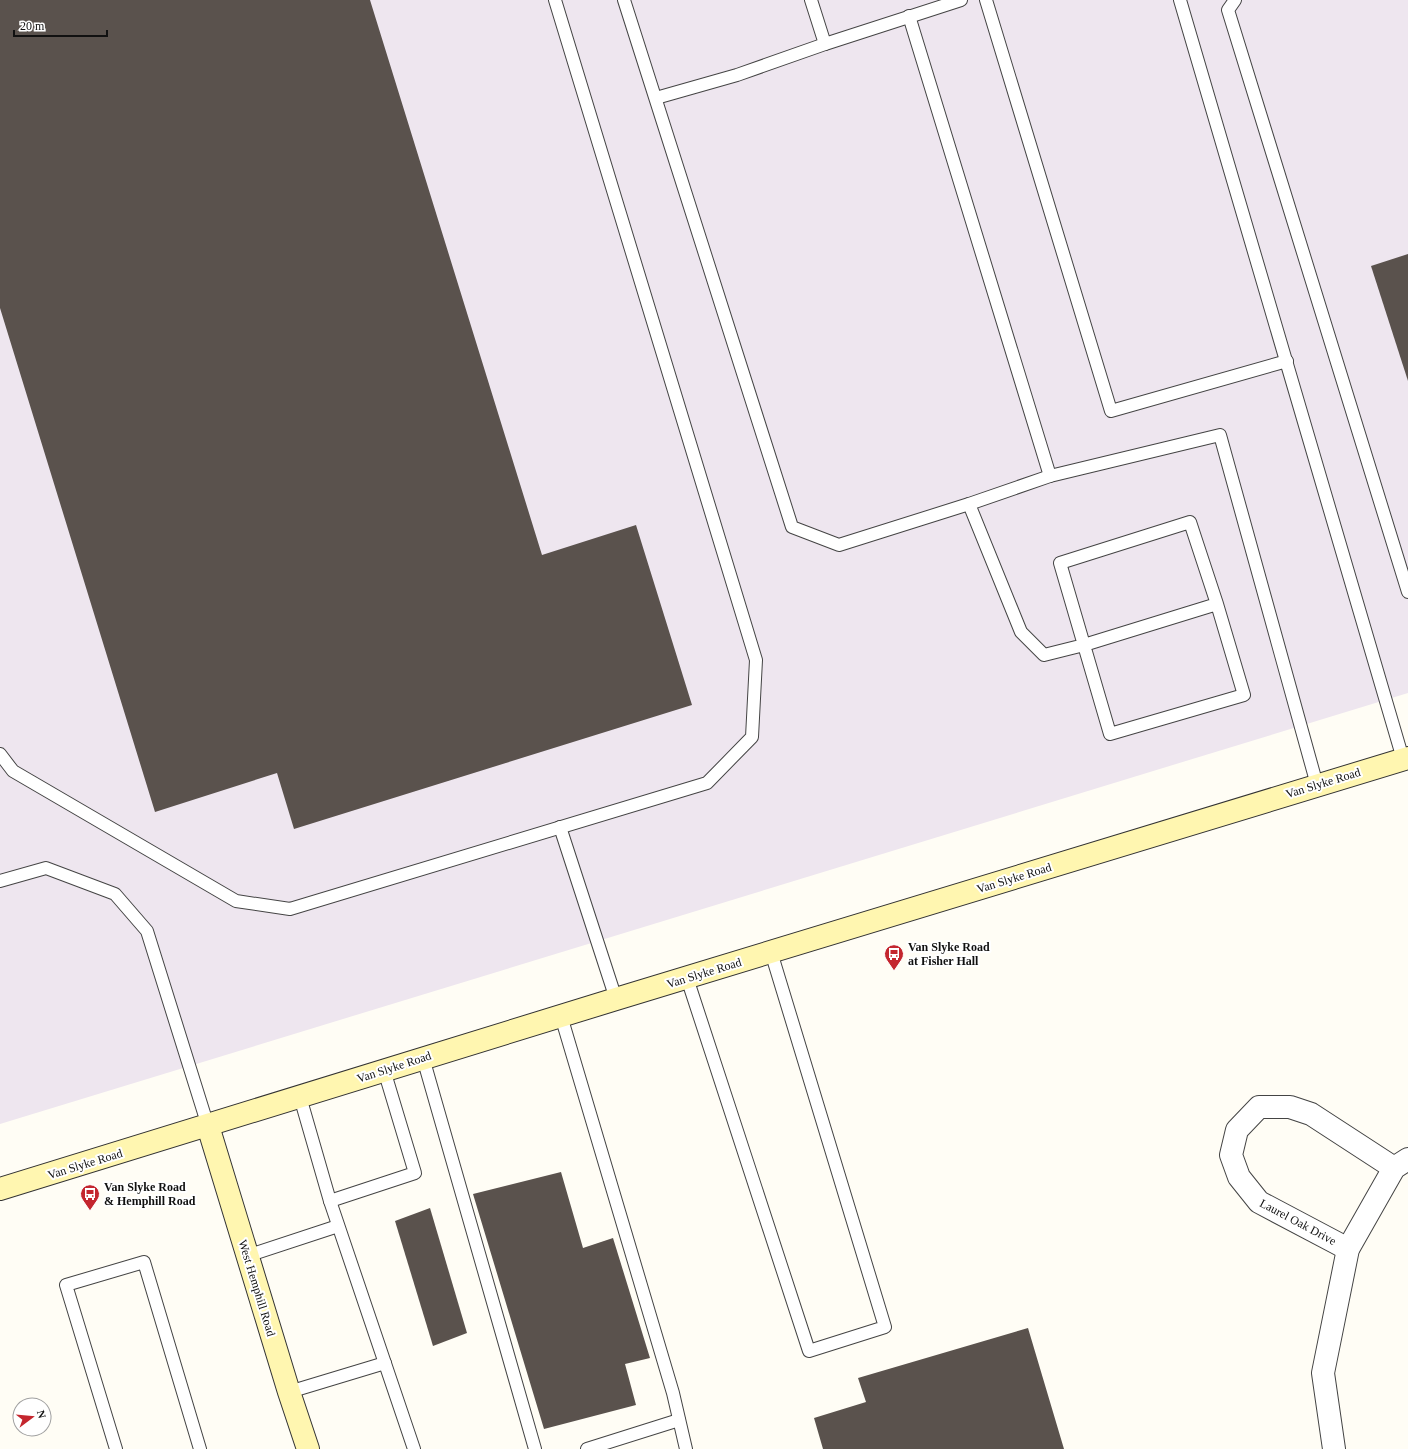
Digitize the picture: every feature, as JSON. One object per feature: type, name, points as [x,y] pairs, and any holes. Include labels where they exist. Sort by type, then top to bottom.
[{"type":"street","name":"Van Slyke Road","points":[[0,1189],[208,1126],[423,1058],[1406,758]]},
{"type":"street","name":"Laurel Oak Drive","points":[[1334,1449],[1323,1373],[1348,1249],[1259,1202],[1239,1177],[1231,1155],[1237,1130],[1259,1107],[1290,1107],[1311,1114],[1401,1163]]},
{"type":"street","name":"West Hemphill Road","points":[[208,1126],[307,1449]]},
{"type":"street","points":[[1348,1249],[1401,1163]]},
{"type":"lane","points":[[0,754],[13,771],[236,901],[290,909],[707,783],[752,737],[756,660],[555,0]]},
{"type":"lane","points":[[624,0],[792,527],[839,545],[969,504],[1050,476],[1220,435],[1317,785]]},
{"type":"lane","points":[[811,0],[825,44]]},
{"type":"lane","points":[[656,98],[737,75],[909,16],[938,3],[961,0]]},
{"type":"lane","points":[[986,0],[1111,411],[1287,361]]},
{"type":"lane","points":[[1180,0],[1406,758]]},
{"type":"lane","points":[[1235,0],[1228,10],[1408,592]]},
{"type":"lane","points":[[909,16],[1050,476]]},
{"type":"lane","points":[[969,504],[1021,632],[1044,655],[1084,645],[1217,604]]},
{"type":"lane","points":[[1190,522],[1217,604],[1244,695],[1110,734],[1060,563],[1190,522]]},
{"type":"lane","points":[[560,827],[616,999]]},
{"type":"lane","points":[[0,880],[46,868],[115,894],[147,931],[208,1126]]},
{"type":"lane","points":[[687,978],[809,1351],[878,1330],[885,1327],[771,952]]},
{"type":"lane","points":[[561,1016],[673,1393],[686,1449]]},
{"type":"lane","points":[[423,1058],[535,1449]]},
{"type":"lane","points":[[330,1201],[415,1173],[384,1070]]},
{"type":"lane","points":[[300,1097],[338,1226],[414,1449]]},
{"type":"lane","points":[[247,1256],[338,1226]]},
{"type":"lane","points":[[116,1449],[66,1285],[144,1262],[200,1449]]},
{"type":"lane","points":[[289,1392],[385,1363]]},
{"type":"lane","points":[[587,1449],[679,1420]]},
{"type":"shaded area","points":[[0,0],[1408,0],[1408,693],[0,1124]]},
{"type":"building","points":[[0,0],[370,0],[542,555],[636,525],[692,705],[294,829],[277,773],[155,812],[0,308]]},
{"type":"building","points":[[1408,254],[1408,381],[1371,266]]},
{"type":"building","points":[[561,1172],[583,1248],[613,1238],[650,1358],[625,1364],[636,1405],[544,1429],[473,1194]]},
{"type":"building","points":[[430,1208],[467,1333],[433,1346],[395,1221]]},
{"type":"building","points":[[1028,1328],[1064,1449],[823,1449],[814,1418],[866,1402],[858,1378]]},
{"type":"place","name":"Van Slyke Road at Fisher Hall","points":[[894,971]]},
{"type":"place","name":"Van Slyke Road & Hemphill Road","points":[[90,1211]]}]
